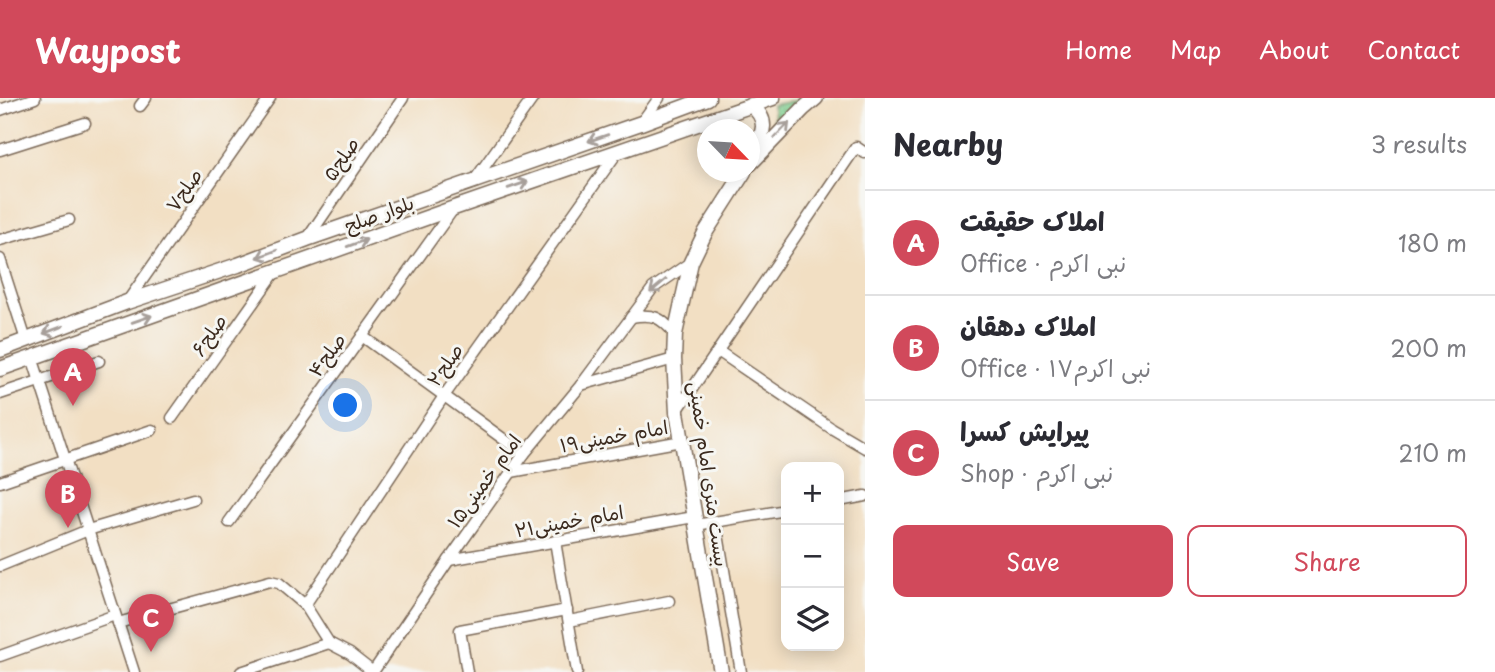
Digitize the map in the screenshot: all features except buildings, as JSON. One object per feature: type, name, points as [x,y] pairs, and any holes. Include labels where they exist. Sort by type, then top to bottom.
[{"type":"main road","name":"بلوار صلح","points":[[0,350],[127,302],[239,265],[708,98]]},
{"type":"main road","name":"بلوار صلح","points":[[0,369],[773,98]]},
{"type":"main road","points":[[760,153],[816,98]]},
{"type":"main road","points":[[751,105],[759,111],[764,120],[760,137]]},
{"type":"main road","name":"بیست متری امام خمینی","points":[[721,672],[677,412],[674,359],[675,334],[691,262],[705,233],[738,182]]},
{"type":"main road","points":[[447,191],[453,208]]},
{"type":"street","points":[[0,110],[35,98]]},
{"type":"street","name":"صلح۷","points":[[127,302],[270,98]]},
{"type":"street","name":"صلح۵","points":[[307,239],[403,98]]},
{"type":"street","points":[[473,182],[533,98]]},
{"type":"street","points":[[641,123],[659,98]]},
{"type":"street","points":[[0,150],[85,123]]},
{"type":"street","points":[[677,412],[856,147],[865,153]]},
{"type":"street","name":"صلح۲","points":[[305,605],[444,396],[620,150]]},
{"type":"street","name":"صلح۴","points":[[229,522],[453,208]]},
{"type":"street","points":[[0,240],[69,220]]},
{"type":"street","points":[[0,258],[26,340]]},
{"type":"street","name":"۱۵امام خمینی","points":[[373,672],[524,454],[653,288],[691,262]]},
{"type":"street","name":"صلح۶","points":[[172,418],[275,272]]},
{"type":"street","points":[[631,317],[646,314],[660,318],[675,334]]},
{"type":"street","points":[[362,336],[524,454]]},
{"type":"street","points":[[718,351],[865,448]]},
{"type":"street","points":[[32,357],[134,672]]},
{"type":"street","points":[[580,385],[674,359]]},
{"type":"street","points":[[0,394],[99,361]]},
{"type":"street","points":[[0,482],[152,430]]},
{"type":"street","name":"امام خمینی۱۹","points":[[511,472],[682,442]]},
{"type":"street","points":[[844,500],[865,496]]},
{"type":"street","points":[[0,566],[88,530],[193,499]]},
{"type":"street","name":"امام خمینی۲۱","points":[[449,560],[555,541],[695,521],[716,522],[781,511]]},
{"type":"street","points":[[716,522],[741,672]]},
{"type":"street","points":[[555,541],[577,672]]},
{"type":"street","points":[[0,656],[117,619],[270,581],[279,583],[305,605],[329,643],[373,672]]},
{"type":"street","points":[[467,672],[460,630],[669,601]]},
{"type":"street","points":[[241,672],[329,643]]},
{"type":"green space","points":[[805,99],[763,146],[773,122],[772,105]]},
{"type":"place","name":"املاک حقیقت","points":[[73,406]]},
{"type":"place","name":"املاک دهقان","points":[[68,528]]},
{"type":"place","name":"پیرایش کسرا","points":[[151,652]]}]
